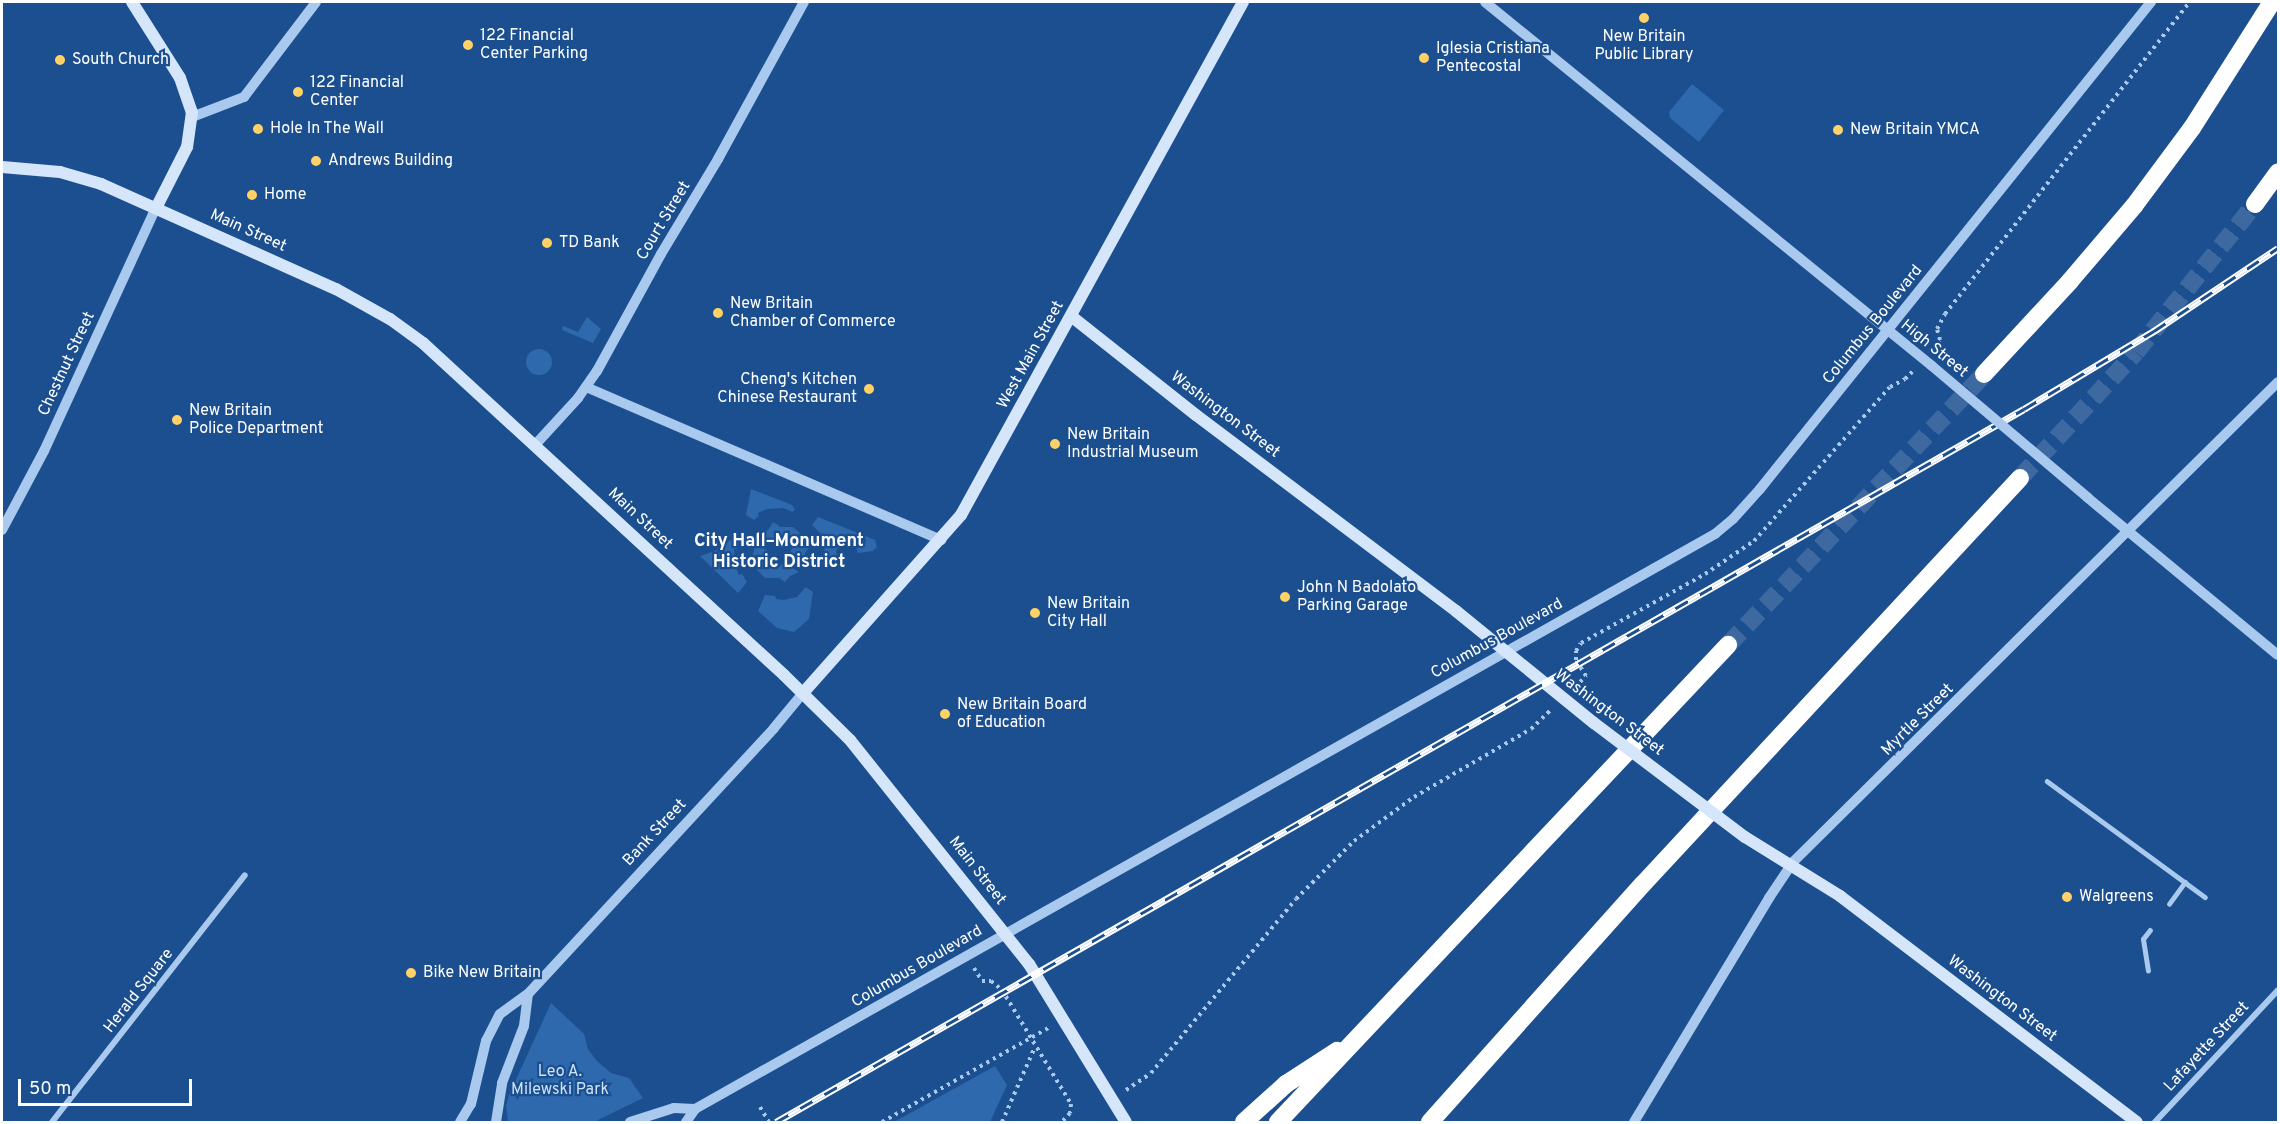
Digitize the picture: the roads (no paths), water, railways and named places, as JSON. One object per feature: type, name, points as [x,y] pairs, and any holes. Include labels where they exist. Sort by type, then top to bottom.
[{"type":"highway","points":[[1983,374],[2070,281],[2141,197],[2192,128],[2272,2]]},
{"type":"highway","points":[[2255,204],[2278,172]]},
{"type":"highway","points":[[1430,1122],[1667,858],[2020,478]]},
{"type":"highway","points":[[1278,1122],[1728,645]]},
{"type":"highway","points":[[1244,1122],[1286,1084],[1354,1042]]},
{"type":"main road","points":[[132,2],[183,86],[192,117],[187,147],[156,208]]},
{"type":"main road","name":"West Main Street","points":[[803,693],[941,540],[971,498],[1243,2]]},
{"type":"main road","name":"Main Street","points":[[2,167],[39,169],[80,176],[156,208],[322,282],[390,319],[432,351],[803,693],[863,754],[1035,974],[1126,1122]]},
{"type":"main road","name":"Washington Street","points":[[1071,316],[1506,652],[1594,723],[1745,837],[1840,896],[2137,1122]]},
{"type":"street","points":[[192,117],[244,98],[316,2]]},
{"type":"street","name":"Court Street","points":[[535,445],[586,387],[718,159],[804,2]]},
{"type":"street","name":"High Street","points":[[1485,2],[1932,366],[2278,655]]},
{"type":"street","name":"Columbus Boulevard","points":[[686,1122],[695,1109],[1695,546],[1729,523],[1756,494],[2151,2]]},
{"type":"street","name":"Chestnut Street","points":[[2,530],[44,451],[156,208]]},
{"type":"street","name":"Myrtle Street","points":[[1634,1122],[1790,866],[2278,382]]},
{"type":"street","points":[[586,387],[941,540]]},
{"type":"street","name":"Bank Street","points":[[460,1122],[471,1104],[481,1058],[494,1023],[500,1014],[528,994],[768,734],[803,693]]},
{"type":"street","name":"Herald Square","points":[[52,1122],[245,875]]},
{"type":"street","name":"Lafayette Street","points":[[2155,1122],[2278,990]]},
{"type":"street","points":[[496,1122],[502,1083],[524,1026],[528,994]]},
{"type":"street","name":"Columbus Boulevard","points":[[630,1122],[674,1108],[695,1109]]},
{"type":"lane","points":[[2047,781],[2205,897]]},
{"type":"lane","points":[[2169,904],[2185,882]]},
{"type":"lane","points":[[2148,971],[2143,939],[2150,930]]},
{"type":"tunnel","points":[[2020,478],[2136,352],[2255,204]]},
{"type":"tunnel","points":[[1728,645],[1984,374]]},
{"type":"railway","points":[[776,1122],[2024,409],[2154,331],[2278,248]]},
{"type":"place","name":"New Britain Public Library","points":[[1644,18]]},
{"type":"place","name":"122 Financial Center Parking","points":[[468,45]]},
{"type":"place","name":"Iglesia Cristiana Pentecostal","points":[[1424,58]]},
{"type":"place","name":"South Church","points":[[60,60]]},
{"type":"place","name":"122 Financial Center","points":[[298,92]]},
{"type":"place","name":"Hole In The Wall","points":[[258,129]]},
{"type":"place","name":"New Britain YMCA","points":[[1838,130]]},
{"type":"place","name":"Andrews Building","points":[[316,161]]},
{"type":"place","name":"Home","points":[[252,195]]},
{"type":"place","name":"TD Bank","points":[[547,243]]},
{"type":"place","name":"New Britain Chamber of Commerce","points":[[718,313]]},
{"type":"place","name":"Cheng's Kitchen Chinese Restaurant","points":[[869,389]]},
{"type":"place","name":"New Britain Police Department","points":[[177,420]]},
{"type":"place","name":"New Britain Industrial Museum","points":[[1055,444]]},
{"type":"place","name":"John N Badolato Parking Garage","points":[[1285,597]]},
{"type":"place","name":"New Britain City Hall","points":[[1035,613]]},
{"type":"place","name":"New Britain Board of Education","points":[[945,714]]},
{"type":"place","name":"Walgreens","points":[[2067,897]]},
{"type":"place","name":"Bike New Britain","points":[[411,973]]},
{"type":"district","name":"City Hall–Monument Historic District","points":[[779,553]]},
{"type":"park label","name":"Leo A. Milewski Park","points":[[560,1081]]}]
